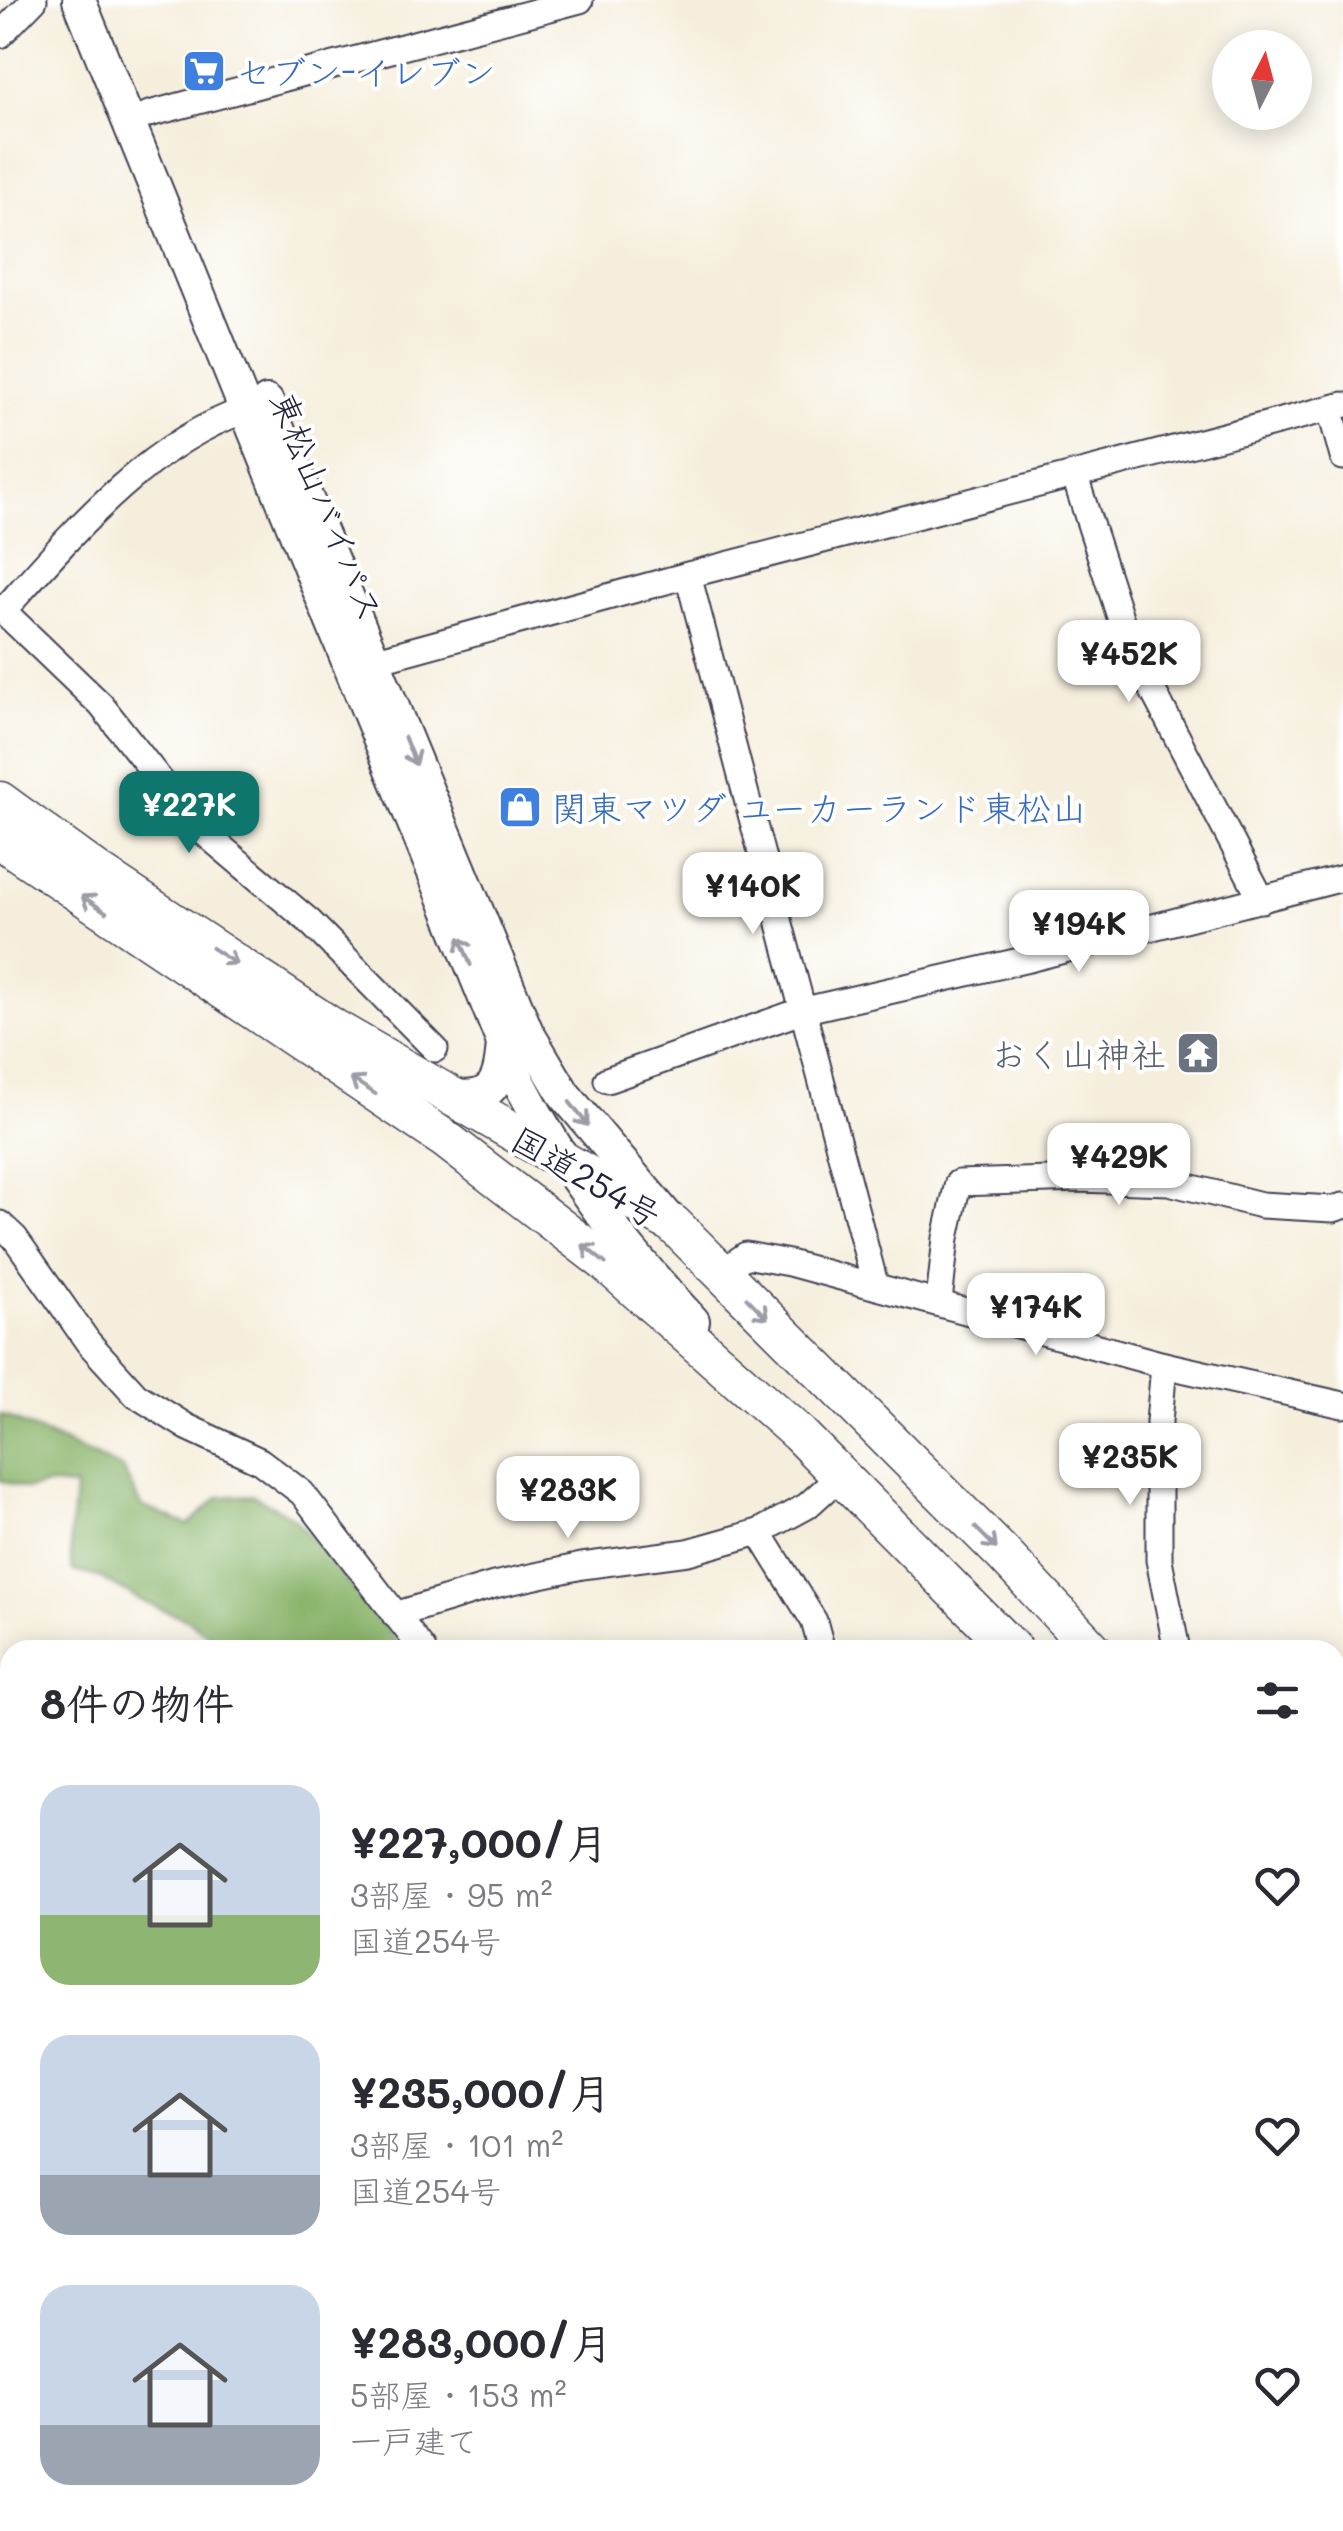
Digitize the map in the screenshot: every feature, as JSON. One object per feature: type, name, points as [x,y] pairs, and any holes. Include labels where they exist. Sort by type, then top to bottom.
[{"type":"highway","name":"国道254号","points":[[0,802],[98,873],[334,1030],[673,1224],[1083,1640]]},
{"type":"highway","name":"国道254号","points":[[0,840],[445,1139],[605,1262],[798,1434],[1003,1640]]},
{"type":"main road","name":"東松山バイパス","points":[[79,0],[246,410],[515,1036]]},
{"type":"main road","name":"東松山バイパス","points":[[102,0],[373,661],[515,1036]]},
{"type":"main road","points":[[515,1036],[525,1093],[560,1158],[586,1195],[670,1297],[798,1434]]},
{"type":"main road","points":[[448,1096],[471,1099],[487,1093],[498,1080],[515,1036]]},
{"type":"main road","points":[[515,1036],[673,1224]]},
{"type":"main road","points":[[445,1139],[462,1141],[481,1136],[499,1125],[525,1093]]},
{"type":"street","points":[[0,36],[34,0]]},
{"type":"street","points":[[149,114],[580,0]]},
{"type":"street","points":[[373,661],[1337,407],[1343,456]]},
{"type":"street","points":[[246,410],[224,418],[162,456],[93,511],[2,610],[100,705],[196,826],[309,921],[435,1049]]},
{"type":"street","points":[[1074,477],[1128,645],[1262,900]]},
{"type":"street","points":[[688,575],[875,1284]]},
{"type":"street","points":[[607,1080],[801,1010],[1033,958],[1343,878]]},
{"type":"street","points":[[939,1302],[946,1238],[958,1183],[1078,1179],[1169,1182],[1261,1205],[1333,1209],[1343,1206]]},
{"type":"street","points":[[0,1224],[15,1238],[88,1342],[136,1395],[186,1427],[260,1461],[302,1493],[415,1640]]},
{"type":"street","points":[[722,1272],[746,1255],[758,1256],[875,1284],[1164,1365],[1343,1404]]},
{"type":"street","points":[[1164,1365],[1158,1422],[1158,1560],[1175,1640]]},
{"type":"street","points":[[395,1615],[494,1585],[582,1566],[688,1552],[759,1532],[807,1506],[840,1476]]},
{"type":"street","points":[[759,1532],[814,1621],[819,1640]]},
{"type":"green space","points":[[0,1414],[123,1469],[141,1506],[188,1525],[219,1497],[253,1495],[294,1518],[396,1640],[215,1640],[187,1619],[146,1603],[99,1577],[73,1571],[70,1539],[75,1487],[26,1489],[0,1480]]},
{"type":"place","name":"セブン-イレブン","points":[[204,71]]},
{"type":"place","name":"関東マツダ ユーカーランド東松山","points":[[520,807]]},
{"type":"place","name":"おく山神社","points":[[1198,1053]]}]
